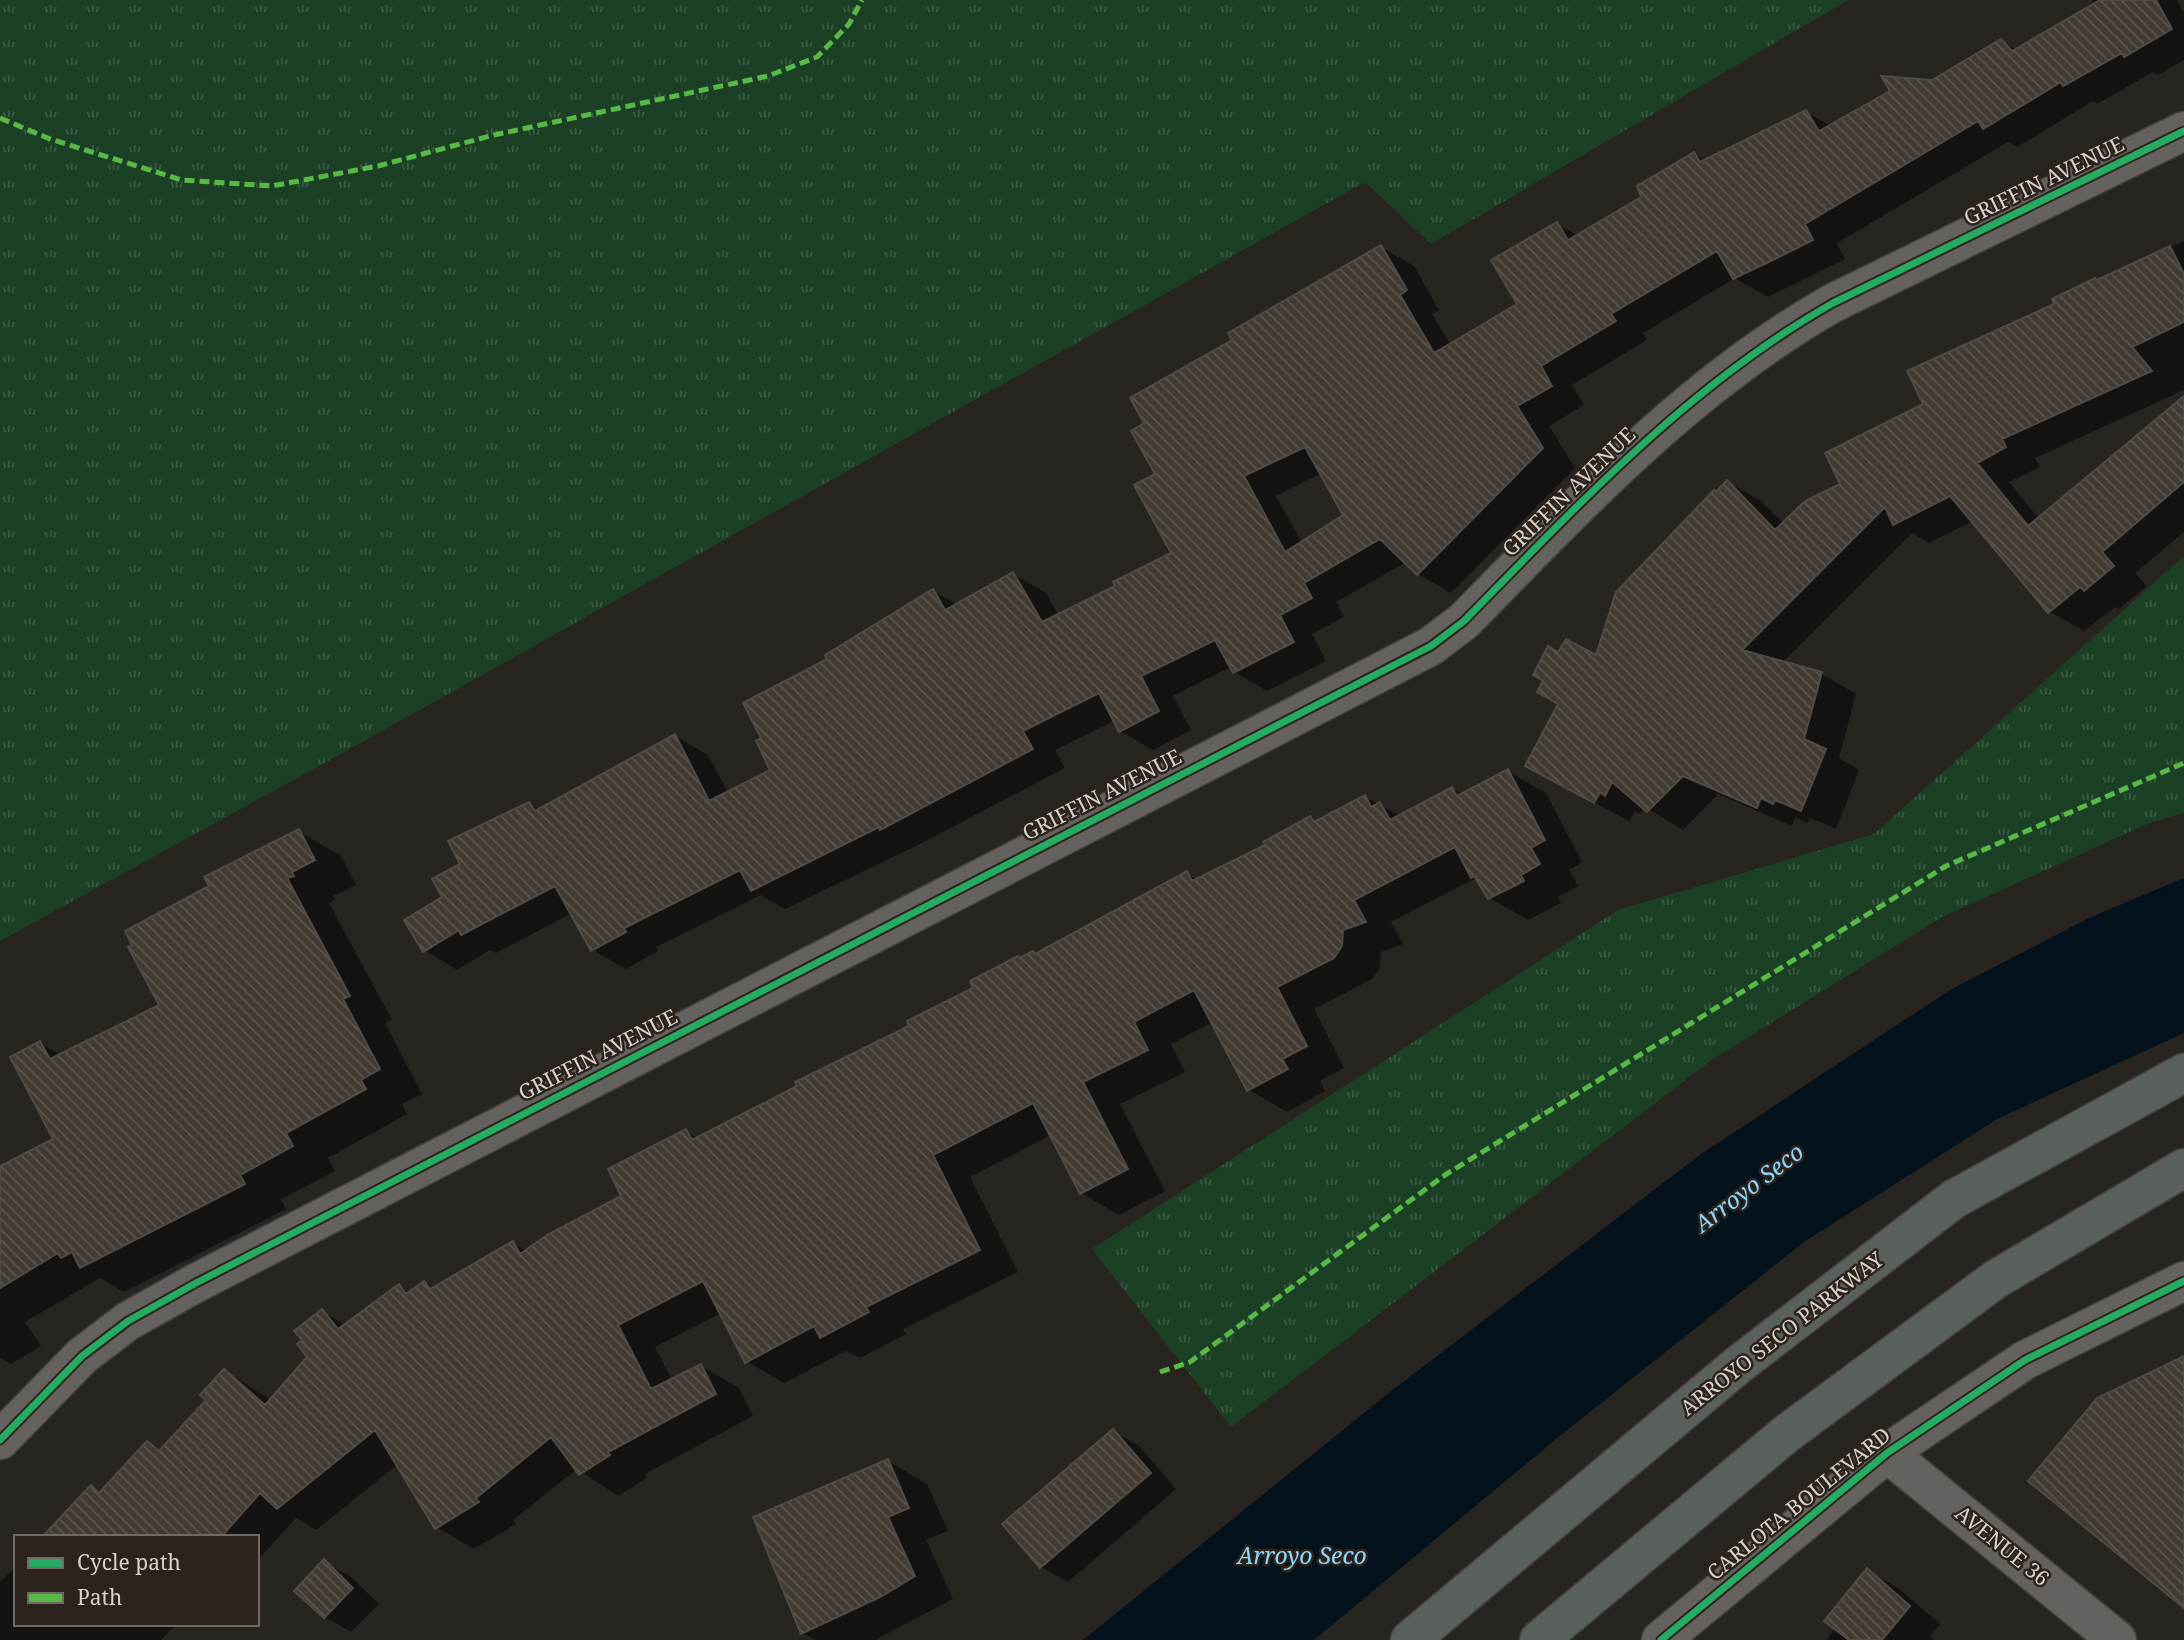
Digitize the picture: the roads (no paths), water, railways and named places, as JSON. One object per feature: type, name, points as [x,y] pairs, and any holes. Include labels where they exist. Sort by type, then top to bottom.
[{"type":"highway","name":"ARROYO SECO PARKWAY","points":[[1410,1640],[1738,1365],[1954,1199],[2184,1073]]},
{"type":"highway","points":[[1539,1640],[1786,1434],[1996,1279],[2184,1168]]},
{"type":"street","name":"GRIFFIN AVENUE","points":[[0,1440],[82,1356],[128,1321],[195,1283],[1431,646],[1464,621],[1665,423],[1736,364],[1782,332],[1833,303],[2184,131]]},
{"type":"street","name":"CARLOTA BOULEVARD","points":[[1661,1640],[1887,1453],[2025,1360],[2184,1281]]},
{"type":"street","name":"AVENUE 36","points":[[1887,1453],[2117,1640]]},
{"type":"water","name":"Arroyo Seco","points":[[2184,878],[2184,1033],[1999,1118],[1804,1242],[1561,1435],[1314,1640],[1083,1640],[1390,1392],[1701,1154],[1950,990],[2091,917]]}]
